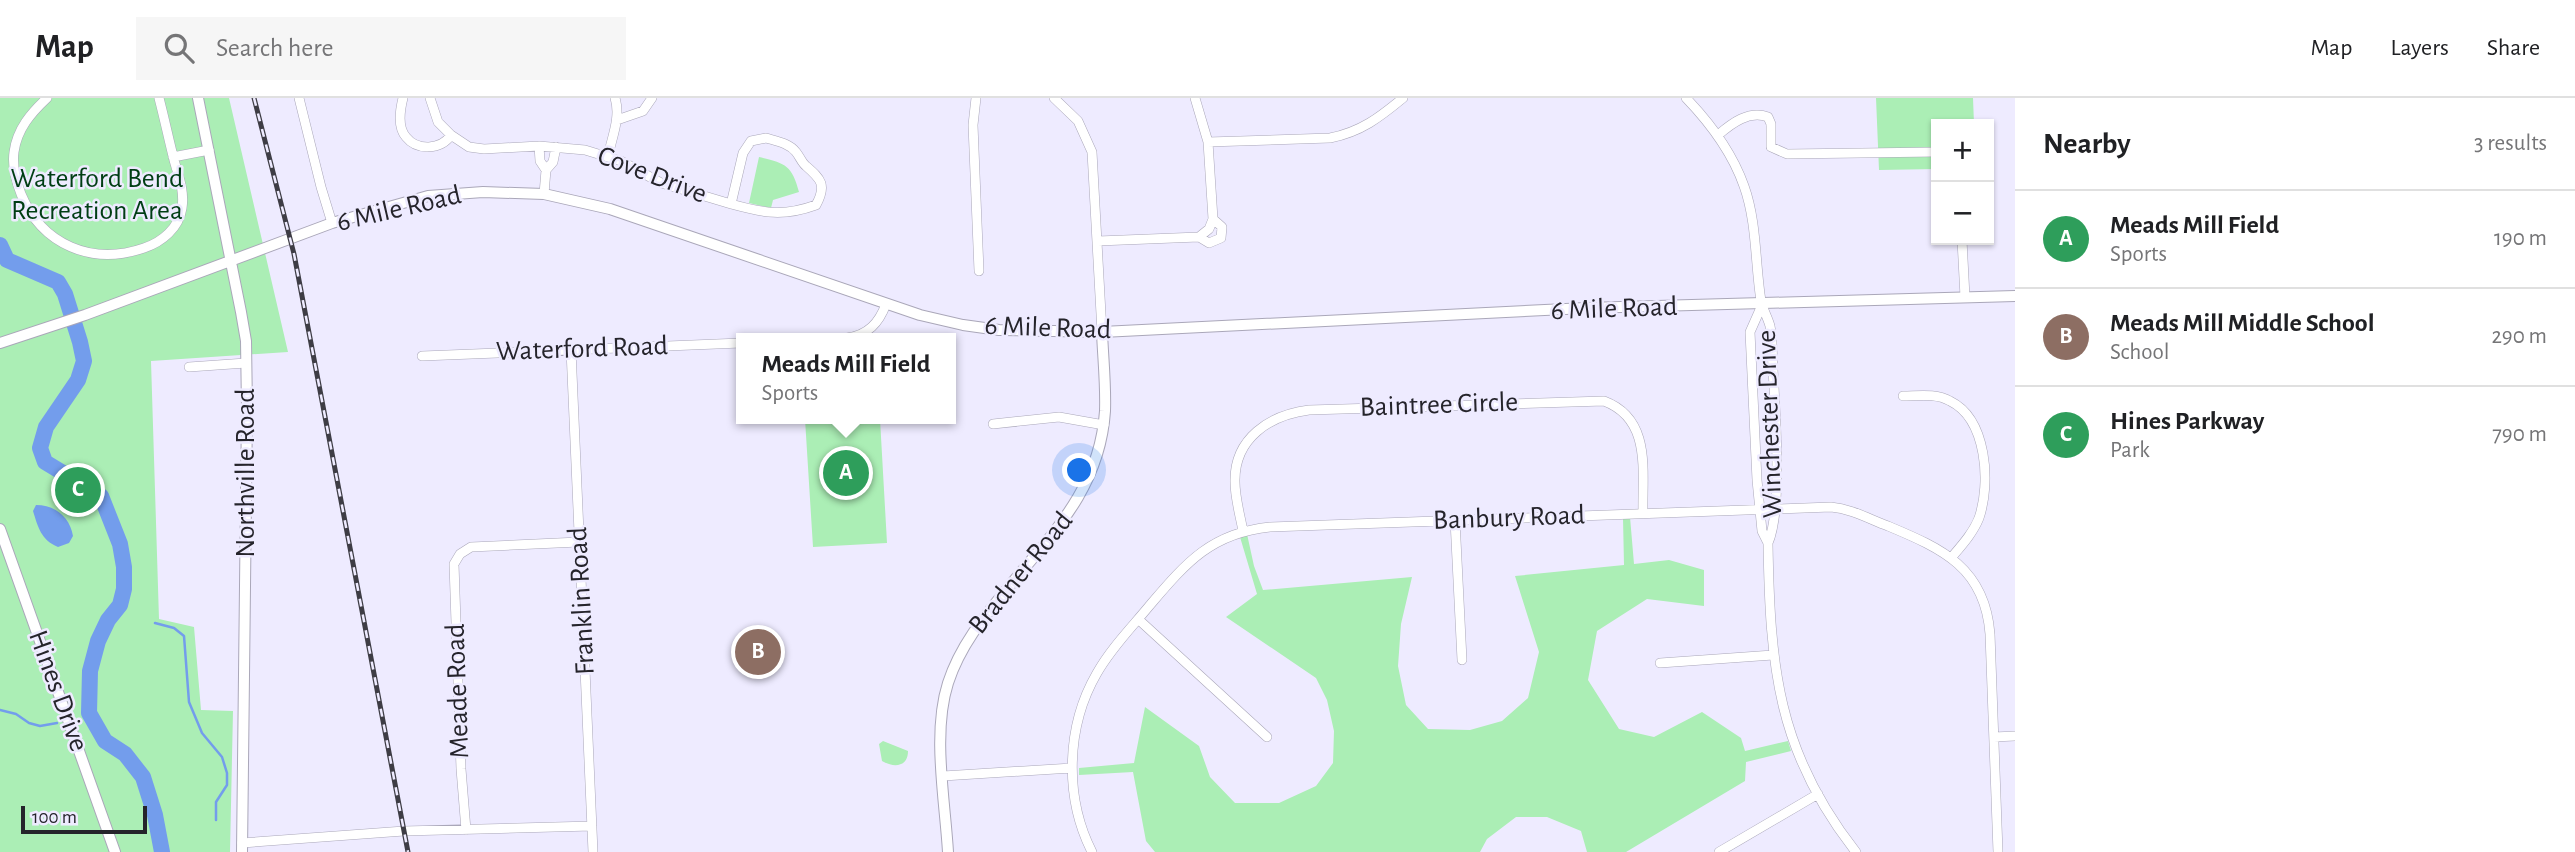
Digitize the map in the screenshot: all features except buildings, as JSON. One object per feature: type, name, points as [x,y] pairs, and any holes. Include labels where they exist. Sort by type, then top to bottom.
[{"type":"street","points":[[47,98],[29,116],[19,133],[14,153],[15,178],[25,204],[38,225],[59,242],[86,252],[113,256],[155,244],[172,230],[182,210],[183,190],[159,98]]},
{"type":"street","name":"Northville Road","points":[[198,98],[246,341],[242,847]]},
{"type":"street","points":[[299,98],[332,223]]},
{"type":"street","points":[[403,98],[400,125],[406,137],[417,145],[435,147],[451,135]]},
{"type":"street","points":[[430,98],[438,122],[451,135],[474,148],[556,147]]},
{"type":"street","points":[[608,156],[617,120],[615,98]]},
{"type":"street","points":[[617,120],[643,111],[652,98]]},
{"type":"street","points":[[976,98],[973,125],[979,271]]},
{"type":"street","name":"Bradner Road","points":[[948,852],[942,713],[947,685],[958,657],[977,625],[1075,505],[1094,467],[1104,425],[1098,241],[1090,144],[1078,121],[1054,98]]},
{"type":"street","points":[[1195,98],[1208,142],[1213,219],[1209,229],[1199,237]]},
{"type":"street","points":[[1208,142],[1330,138],[1345,135],[1370,125],[1403,98]]},
{"type":"street","name":"Winchester Drive","points":[[1686,98],[1718,135],[1739,171],[1750,204],[1762,305],[1770,327],[1775,405],[1774,531],[1768,543]]},
{"type":"street","points":[[1718,135],[1735,122],[1756,114],[1768,117],[1772,147],[1787,154],[1931,152]]},
{"type":"street","name":"Cove Drive","points":[[544,194],[547,170],[553,162],[556,147],[608,156],[661,183],[731,204],[765,214],[802,210],[816,205],[821,196],[822,185],[815,172],[804,166],[794,149],[781,142],[758,139],[751,141],[743,153],[731,204]]},
{"type":"street","name":"Cove Drive","points":[[539,146],[540,161],[547,170]]},
{"type":"street","points":[[173,157],[209,150]]},
{"type":"street","name":"6 Mile Road","points":[[0,343],[85,315],[332,223],[428,196],[483,192],[544,194],[610,209],[920,315],[964,325],[1029,332],[1102,332],[1586,308],[2015,296]]},
{"type":"street","points":[[1098,241],[1199,237],[1209,243],[1221,238],[1222,227],[1213,219]]},
{"type":"street","points":[[1962,245],[1965,297]]},
{"type":"street","points":[[863,333],[879,320],[886,304]]},
{"type":"street","name":"Winchester Drive","points":[[1762,305],[1749,332],[1760,509],[1762,531],[1768,543],[1773,655],[1779,692],[1801,762],[1818,794],[1856,852]]},
{"type":"street","name":"Waterford Road","points":[[422,356],[736,343]]},
{"type":"street","name":"Franklin Road","points":[[571,350],[593,852]]},
{"type":"street","points":[[189,368],[246,363]]},
{"type":"street","points":[[1902,396],[1939,396],[1958,405],[1973,423],[1981,444],[1984,489],[1981,509],[1971,534],[1951,558]]},
{"type":"street","name":"Baintree Circle","points":[[1243,531],[1235,483],[1243,450],[1267,422],[1287,413],[1309,410],[1604,401],[1626,413],[1638,433],[1643,513]]},
{"type":"street","points":[[993,424],[1059,417],[1104,425]]},
{"type":"street","name":"Banbury Road","points":[[1092,852],[1078,816],[1072,768],[1076,730],[1089,688],[1106,658],[1193,557],[1219,540],[1243,531],[1270,527],[1831,507],[1848,510],[1929,543],[1951,558],[1975,585],[1988,615],[1998,852]]},
{"type":"street","points":[[1455,520],[1462,660]]},
{"type":"street","name":"Hines Drive","points":[[0,529],[115,852]]},
{"type":"street","name":"Meade Road","points":[[466,831],[461,769],[454,564],[460,554],[480,545],[579,542]]},
{"type":"street","points":[[1138,620],[1267,737]]},
{"type":"street","points":[[1660,663],[1773,655]]},
{"type":"street","points":[[1994,737],[2015,736]]},
{"type":"street","points":[[943,776],[1072,768]]},
{"type":"street","points":[[1719,852],[1818,794]]},
{"type":"street","points":[[242,847],[404,831],[592,826]]},
{"type":"green space","name":"Waterford Bend Recreation Area","points":[[0,98],[229,98],[288,352],[151,361],[159,619],[194,627],[201,710],[233,711],[230,852],[0,852]]},
{"type":"green space","points":[[1876,98],[1973,98],[1974,119],[1931,119],[1931,169],[1879,170]]},
{"type":"green space","points":[[759,157],[786,167],[799,192],[773,200],[771,208],[749,203]]},
{"type":"green space","points":[[805,424],[880,424],[887,543],[813,547]]},
{"type":"green space","points":[[1630,517],[1634,564],[1669,560],[1704,570],[1704,606],[1647,599],[1597,631],[1588,680],[1619,729],[1654,737],[1702,712],[1741,738],[1745,751],[1788,741],[1791,751],[1746,762],[1745,781],[1626,852],[1587,852],[1581,831],[1547,817],[1516,817],[1487,839],[1480,852],[1155,852],[1146,841],[1133,772],[1079,775],[1079,768],[1134,763],[1145,707],[1199,746],[1210,777],[1235,803],[1279,803],[1316,786],[1333,763],[1334,731],[1327,700],[1316,678],[1226,617],[1257,594],[1240,537],[1247,534],[1263,590],[1412,577],[1401,624],[1398,666],[1406,705],[1428,729],[1470,730],[1502,721],[1528,698],[1539,652],[1515,576],[1624,565],[1623,518]]},
{"type":"green space","points":[[883,741],[908,751],[906,760],[900,765],[882,761],[879,744]]},
{"type":"water","points":[[36,505],[49,507],[65,518],[73,536],[69,543],[58,547],[44,537],[33,511]]},
{"type":"waterway","points":[[0,245],[7,260],[58,282],[65,294],[80,342],[84,361],[78,380],[46,427],[40,448],[45,462],[101,496],[120,544],[124,589],[120,605],[108,620],[98,641],[90,671],[89,713],[105,741],[125,754],[143,777],[155,815],[162,852]]},
{"type":"waterway","points":[[155,623],[174,628],[184,636],[189,702],[202,733],[222,757],[227,773],[227,785],[216,802],[216,820]]},
{"type":"waterway","points":[[0,710],[16,714],[29,723],[40,726],[57,723]]},
{"type":"railway","points":[[254,98],[294,254],[408,852]]},
{"type":"place","name":"Meads Mill Field","points":[[846,473]]},
{"type":"place","name":"Hines Parkway","points":[[78,490]]},
{"type":"place","name":"Meads Mill Middle School","points":[[758,652]]}]
